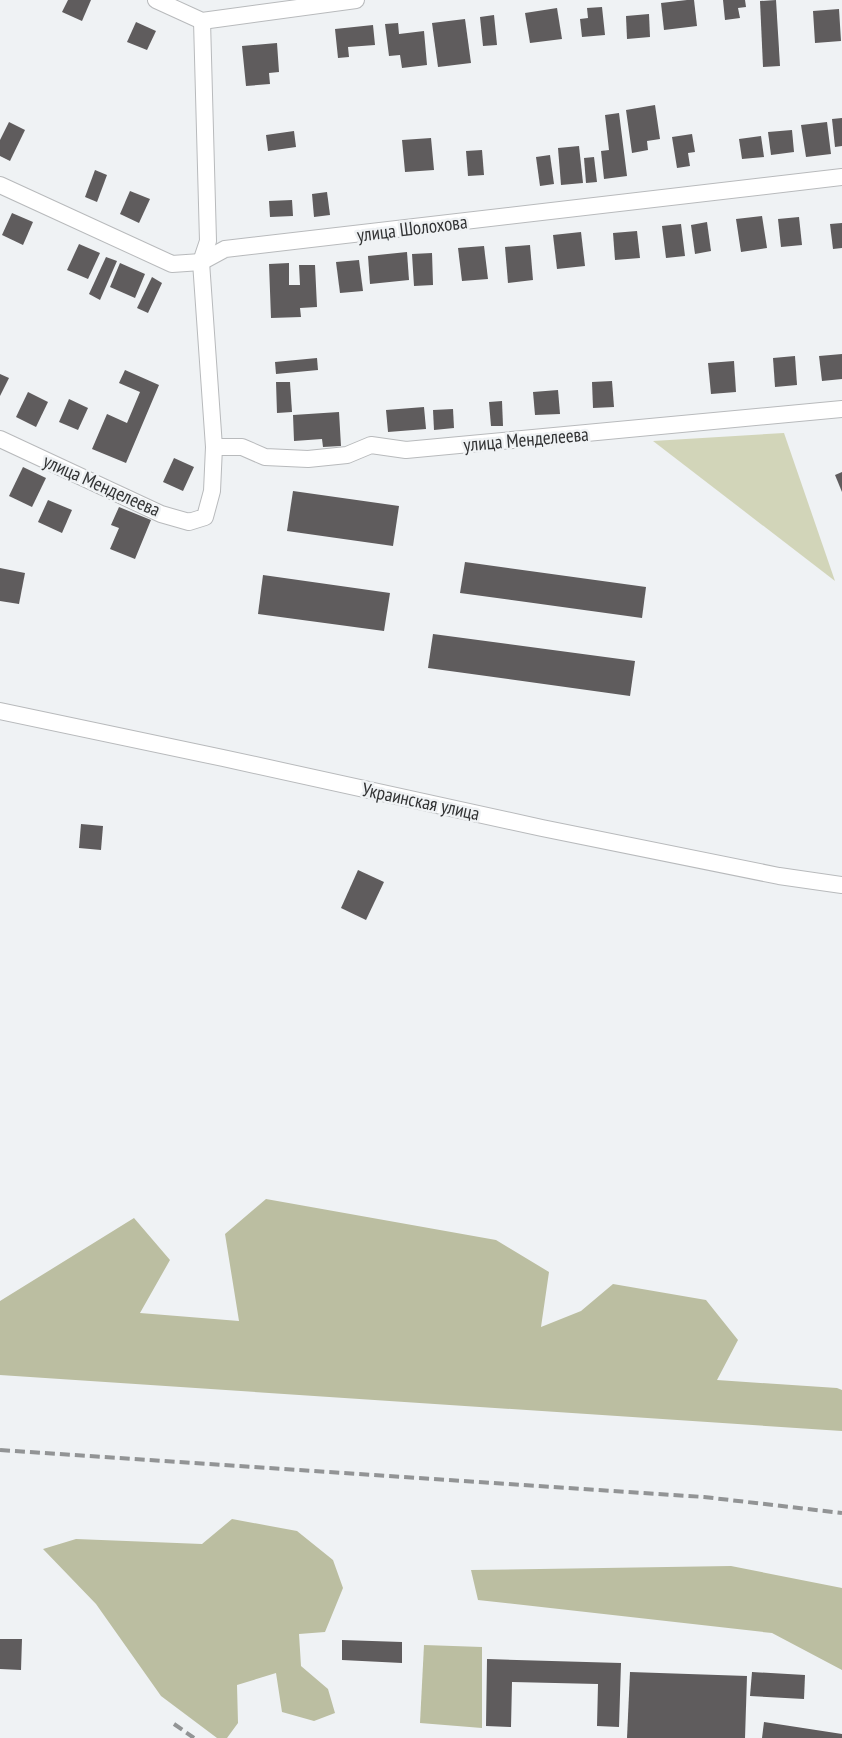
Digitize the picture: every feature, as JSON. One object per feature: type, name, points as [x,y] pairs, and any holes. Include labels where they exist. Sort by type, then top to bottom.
[{"type":"street","points":[[156,0],[202,21],[356,0]]},
{"type":"street","points":[[202,21],[208,242],[201,262],[214,447]]},
{"type":"street","name":"улица Шолохова","points":[[0,186],[172,264],[201,262],[225,249],[842,177]]},
{"type":"street","name":"улица Менделеева","points":[[0,439],[161,514],[189,522],[205,517],[212,491],[214,447],[242,447],[264,456],[308,459],[347,455],[371,444],[406,450],[842,409]]},
{"type":"street","name":"Украинская улица","points":[[0,711],[561,832],[779,876],[842,885]]},
{"type":"green space","points":[[784,433],[835,581],[653,441]]},
{"type":"green space","points":[[266,1199],[496,1240],[549,1272],[541,1327],[581,1311],[613,1284],[706,1300],[738,1340],[717,1380],[837,1388],[842,1390],[842,1431],[0,1375],[0,1301],[134,1218],[170,1260],[140,1313],[239,1321],[225,1234]]},
{"type":"green space","points":[[232,1519],[297,1531],[333,1560],[343,1588],[325,1632],[299,1634],[301,1666],[328,1689],[335,1713],[314,1721],[282,1712],[276,1673],[237,1685],[238,1723],[227,1738],[217,1738],[161,1696],[96,1604],[43,1549],[76,1539],[202,1544]]},
{"type":"green space","points":[[731,1566],[842,1588],[842,1670],[772,1633],[478,1600],[471,1570]]},
{"type":"green space","points":[[424,1645],[482,1647],[482,1728],[420,1723]]},
{"type":"building","points":[[68,0],[91,0],[82,21],[62,12]]},
{"type":"building","points":[[694,0],[697,26],[664,30],[661,3]]},
{"type":"building","points":[[723,0],[745,0],[746,7],[738,8],[740,18],[725,20]]},
{"type":"building","points":[[776,0],[780,66],[763,67],[760,1]]},
{"type":"building","points":[[602,7],[605,35],[582,37],[580,19],[588,18],[587,8]]},
{"type":"building","points":[[557,8],[562,39],[530,43],[525,13]]},
{"type":"building","points":[[839,9],[841,41],[815,43],[813,11]]},
{"type":"building","points":[[649,14],[650,37],[627,39],[626,16]]},
{"type":"building","points":[[494,15],[497,45],[483,46],[480,17]]},
{"type":"building","points":[[465,19],[471,63],[438,67],[432,23]]},
{"type":"building","points":[[136,22],[156,31],[147,50],[127,42]]},
{"type":"building","points":[[398,23],[399,34],[424,31],[427,65],[402,68],[400,55],[389,56],[385,24]]},
{"type":"building","points":[[373,25],[375,45],[348,47],[349,57],[338,58],[335,29]]},
{"type":"building","points":[[277,43],[279,72],[269,73],[270,84],[246,86],[242,46]]},
{"type":"building","points":[[655,105],[660,139],[647,141],[648,150],[632,153],[626,110]]},
{"type":"building","points":[[619,113],[627,176],[604,179],[601,151],[609,150],[605,115]]},
{"type":"building","points":[[842,118],[842,146],[835,147],[832,119]]},
{"type":"building","points":[[9,122],[25,130],[10,161],[0,156],[0,140]]},
{"type":"building","points":[[827,122],[831,154],[806,157],[801,125]]},
{"type":"building","points":[[792,130],[794,152],[771,155],[768,132]]},
{"type":"building","points":[[294,131],[296,147],[268,151],[266,135]]},
{"type":"building","points":[[692,134],[695,152],[688,153],[690,166],[677,168],[672,137]]},
{"type":"building","points":[[761,136],[764,157],[742,159],[739,139]]},
{"type":"building","points":[[431,138],[434,170],[405,172],[402,140]]},
{"type":"building","points":[[579,146],[583,183],[561,185],[558,148]]},
{"type":"building","points":[[482,150],[484,175],[468,176],[466,151]]},
{"type":"building","points":[[550,155],[554,184],[540,186],[536,157]]},
{"type":"building","points":[[594,157],[597,182],[586,183],[584,158]]},
{"type":"building","points":[[95,170],[107,175],[97,202],[85,197]]},
{"type":"building","points":[[130,191],[150,199],[139,223],[120,214]]},
{"type":"building","points":[[327,192],[330,215],[314,217],[312,194]]},
{"type":"building","points":[[292,200],[293,216],[270,217],[269,201]]},
{"type":"building","points":[[12,213],[33,222],[23,245],[2,235]]},
{"type":"building","points":[[762,216],[767,248],[741,252],[736,219]]},
{"type":"building","points":[[799,217],[802,245],[781,247],[778,219]]},
{"type":"building","points":[[707,222],[711,251],[695,254],[691,225]]},
{"type":"building","points":[[842,223],[842,248],[833,249],[830,224]]},
{"type":"building","points":[[681,224],[685,256],[666,258],[662,226]]},
{"type":"building","points":[[637,231],[640,258],[615,260],[613,233]]},
{"type":"building","points":[[581,232],[585,266],[557,269],[553,235]]},
{"type":"building","points":[[79,244],[100,253],[88,279],[67,270]]},
{"type":"building","points":[[530,245],[533,280],[508,283],[505,247]]},
{"type":"building","points":[[484,246],[488,279],[462,281],[458,248]]},
{"type":"building","points":[[407,252],[409,280],[370,284],[368,256]]},
{"type":"building","points":[[432,253],[433,285],[414,286],[412,254]]},
{"type":"building","points":[[106,257],[117,261],[100,300],[89,294]]},
{"type":"building","points":[[359,260],[363,291],[340,293],[336,262]]},
{"type":"building","points":[[120,263],[145,274],[135,298],[110,287]]},
{"type":"building","points":[[289,263],[289,285],[300,285],[299,265],[315,265],[317,307],[300,308],[301,317],[271,318],[269,264]]},
{"type":"building","points":[[152,277],[162,283],[148,313],[137,308]]},
{"type":"building","points":[[842,354],[842,379],[822,381],[819,356]]},
{"type":"building","points":[[795,356],[797,385],[775,387],[773,358]]},
{"type":"building","points":[[317,358],[318,370],[276,374],[275,362]]},
{"type":"building","points":[[734,361],[736,392],[711,394],[708,363]]},
{"type":"building","points":[[125,370],[159,385],[126,463],[92,449],[107,414],[127,423],[140,392],[119,383]]},
{"type":"building","points":[[0,374],[9,378],[0,396]]},
{"type":"building","points":[[612,381],[614,407],[593,408],[592,382]]},
{"type":"building","points":[[276,382],[290,382],[292,412],[277,413]]},
{"type":"building","points":[[558,390],[560,414],[535,415],[533,392]]},
{"type":"building","points":[[28,392],[48,402],[36,427],[16,417]]},
{"type":"building","points":[[69,399],[88,408],[78,430],[59,422]]},
{"type":"building","points":[[502,401],[503,426],[491,426],[489,402]]},
{"type":"building","points":[[424,407],[426,429],[388,432],[386,410]]},
{"type":"building","points":[[453,409],[454,428],[434,430],[433,410]]},
{"type":"building","points":[[339,412],[341,446],[323,447],[322,439],[294,441],[293,415]]},
{"type":"building","points":[[174,458],[194,467],[183,491],[163,482]]},
{"type":"building","points":[[23,467],[46,478],[32,507],[9,496]]},
{"type":"building","points":[[842,472],[842,492],[835,475]]},
{"type":"building","points":[[293,491],[399,506],[393,546],[287,531]]},
{"type":"building","points":[[48,500],[72,510],[62,533],[38,522]]},
{"type":"building","points":[[119,507],[151,520],[135,559],[110,549],[119,528],[111,525]]},
{"type":"building","points":[[465,562],[646,587],[642,618],[460,593]]},
{"type":"building","points":[[0,568],[25,573],[19,604],[0,601]]},
{"type":"building","points":[[263,575],[390,593],[384,631],[258,614]]},
{"type":"building","points":[[433,634],[635,661],[630,696],[428,668]]},
{"type":"building","points":[[81,824],[103,826],[101,850],[79,848]]},
{"type":"building","points":[[358,870],[384,882],[366,920],[341,908]]},
{"type":"building","points":[[0,1639],[22,1639],[21,1670],[0,1669]]},
{"type":"building","points":[[342,1640],[402,1642],[402,1663],[342,1660]]},
{"type":"building","points":[[487,1659],[621,1663],[619,1727],[597,1726],[598,1684],[512,1682],[511,1727],[486,1726]]},
{"type":"building","points":[[630,1672],[747,1676],[745,1738],[627,1738]]},
{"type":"building","points":[[752,1672],[805,1675],[804,1699],[750,1696]]},
{"type":"building","points":[[764,1722],[842,1734],[842,1738],[762,1738]]},
{"type":"railway","points":[[0,1450],[704,1497],[842,1513]]},
{"type":"railway","points":[[174,1724],[194,1738]]}]
